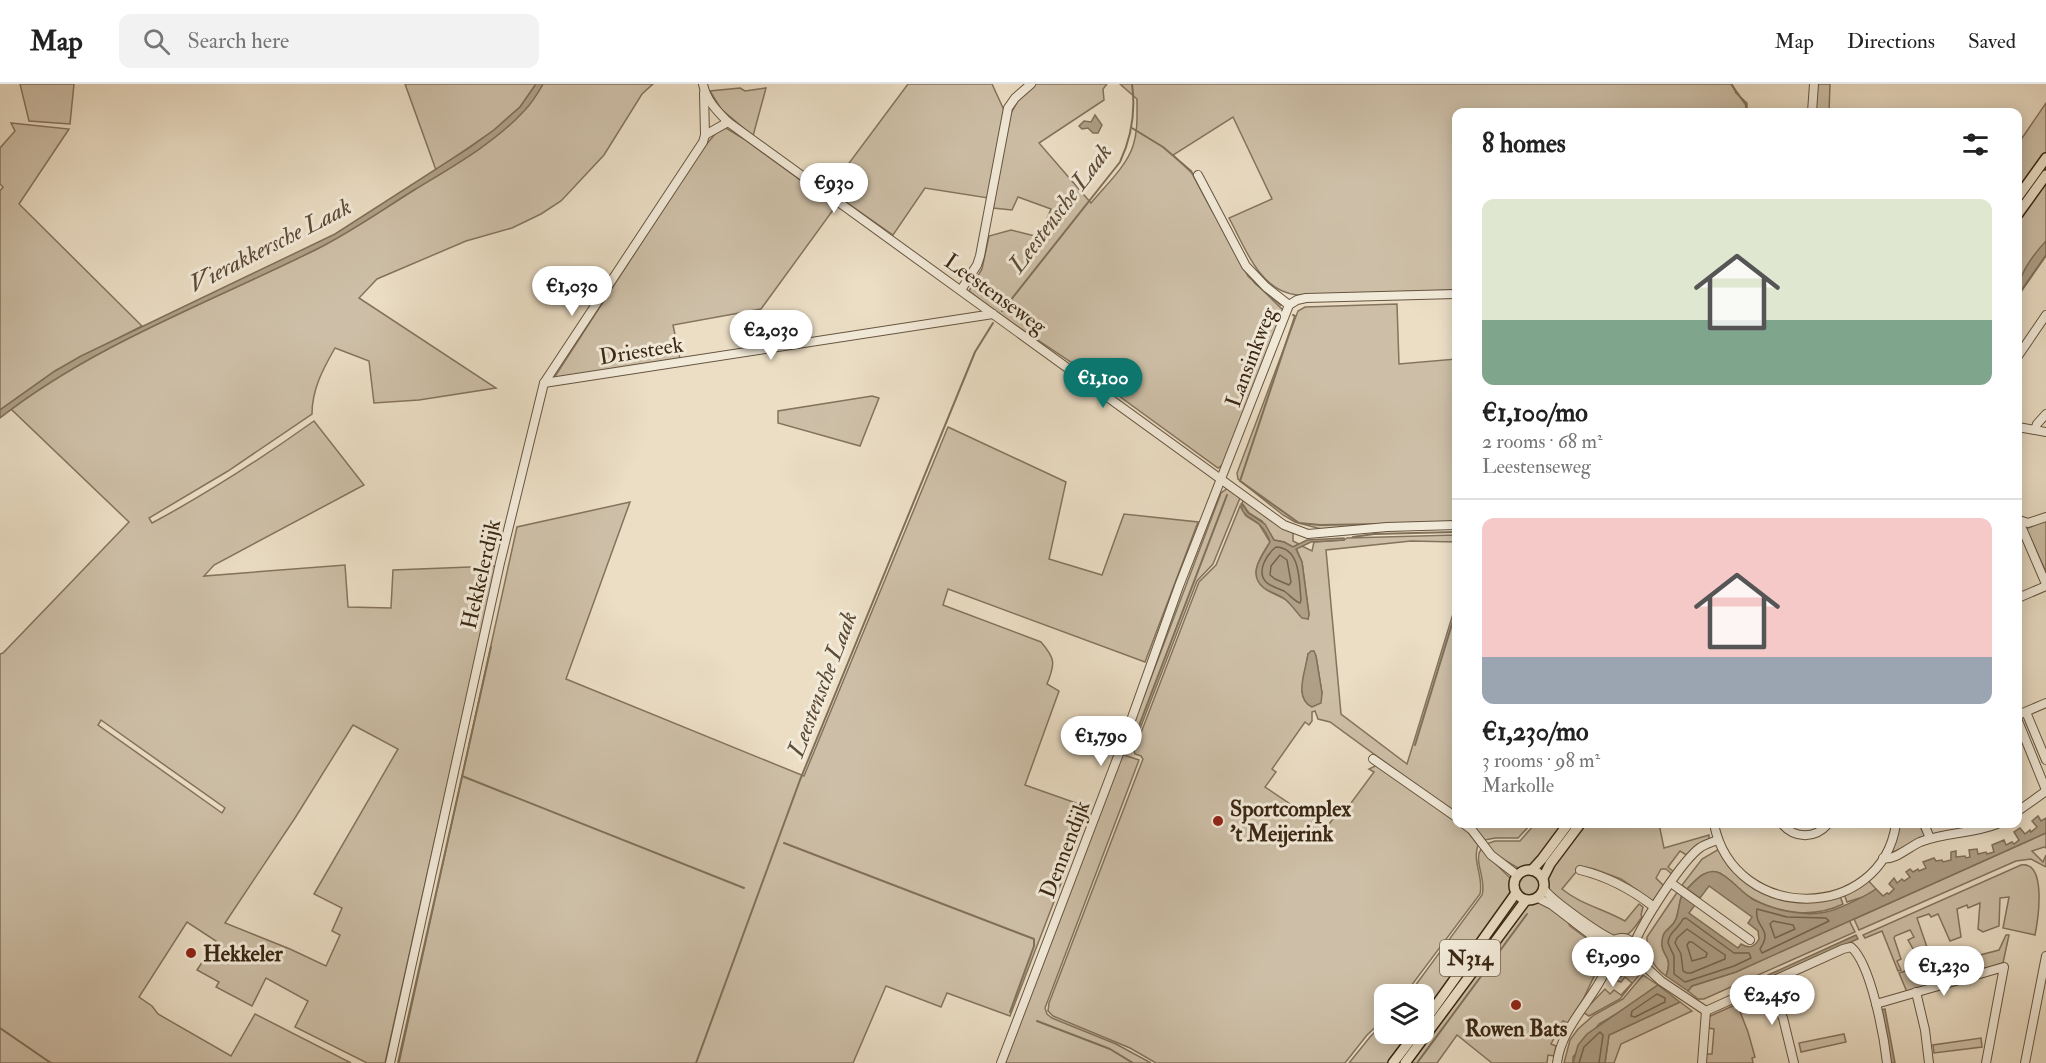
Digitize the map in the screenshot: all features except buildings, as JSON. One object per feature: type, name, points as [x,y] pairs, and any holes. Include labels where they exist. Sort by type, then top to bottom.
[{"type":"main road","points":[[2022,192],[2046,158]]},
{"type":"main road","points":[[2022,208],[2046,175]]},
{"type":"main road","points":[[1532,870],[1565,828]]},
{"type":"main road","points":[[1543,878],[1532,870],[1517,875],[1514,884],[1516,892],[1526,900],[1538,898],[1544,889],[1543,878],[1550,864],[1577,828]]},
{"type":"main road","name":"N314","points":[[1434,1008],[1516,892]]},
{"type":"main road","name":"N314","points":[[1405,1063],[1526,900]]},
{"type":"main road","points":[[1393,1063],[1407,1044]]},
{"type":"street","points":[[961,290],[980,256],[1008,108],[1015,98],[1031,84]]},
{"type":"street","points":[[1812,108],[1814,84]]},
{"type":"street","points":[[704,88],[705,135],[728,122]]},
{"type":"street","name":"Leestenseweg","points":[[704,88],[714,108],[728,122],[1222,478],[1279,522],[1303,533],[1319,534],[1387,527],[1452,525]]},
{"type":"street","name":"Hekkelerdijk","points":[[390,1063],[500,563],[544,383],[689,164],[705,135]]},
{"type":"street","points":[[1198,175],[1246,266],[1266,287],[1289,305]]},
{"type":"street","name":"Lansinkweg","points":[[1222,478],[1289,305],[1306,298],[1452,294]]},
{"type":"street","name":"Driesteek","points":[[544,383],[993,314]]},
{"type":"street","points":[[2022,350],[2046,315]]},
{"type":"street","points":[[2035,430],[2046,414]]},
{"type":"street","points":[[2022,428],[2046,432]]},
{"type":"street","name":"Dennendijk","points":[[1001,1063],[1120,751],[1179,586],[1222,478]]},
{"type":"street","points":[[2022,521],[2028,523],[2046,517]]},
{"type":"street","points":[[2022,528],[2046,585],[2022,596]]},
{"type":"street","points":[[2022,712],[2046,703]]},
{"type":"street","points":[[2022,717],[2046,760]]},
{"type":"street","points":[[2022,719],[2046,790],[2022,808]]},
{"type":"street","points":[[1373,759],[1452,814]]},
{"type":"street","points":[[1469,828],[1491,855],[1517,875]]},
{"type":"street","points":[[1715,828],[1718,840],[1730,861],[1752,883],[1779,896],[1794,899],[1816,899],[1848,889],[1868,875],[1883,858],[1892,841],[1895,828]]},
{"type":"street","points":[[1787,828],[1804,835],[1817,833],[1823,828]]},
{"type":"street","points":[[1926,828],[1930,838]]},
{"type":"street","points":[[1883,858],[1890,859],[1930,838],[1978,828]]},
{"type":"street","points":[[1544,889],[1552,898],[1601,933],[1614,940],[1626,938],[1648,916],[1695,852],[1718,840]]},
{"type":"street","points":[[1580,870],[1620,884],[1638,894],[1654,908]]},
{"type":"street","points":[[1671,883],[1750,940]]},
{"type":"street","points":[[1538,898],[1552,905],[1608,948],[1610,959],[1593,993],[1564,1035],[1557,1063]]},
{"type":"street","points":[[1634,944],[1648,916]]},
{"type":"street","points":[[1626,938],[1634,944],[1636,952],[1633,961]]},
{"type":"street","points":[[1608,948],[1614,940]]},
{"type":"street","points":[[1706,1011],[1851,947],[1857,954],[1876,1004],[1887,1063]]},
{"type":"street","points":[[2025,1063],[2046,956]]},
{"type":"street","points":[[1610,959],[1618,966]]},
{"type":"street","points":[[1593,993],[1618,966],[1633,961]]},
{"type":"street","points":[[1633,961],[1706,1011]]},
{"type":"street","points":[[1876,1004],[2004,967],[1986,1063]]},
{"type":"street","points":[[1768,983],[1783,1018],[1794,1063]]},
{"type":"street","points":[[1916,992],[1925,1030],[1929,1063]]},
{"type":"street","points":[[1702,1063],[1706,1011]]},
{"type":"shaded area","points":[[20,84],[74,84],[70,124],[29,121]]},
{"type":"shaded area","points":[[405,84],[536,84],[520,107],[494,130],[436,170]]},
{"type":"shaded area","points":[[543,84],[653,84],[642,94],[604,155],[561,201],[512,228],[466,241],[377,279],[359,298],[496,388],[419,400],[374,403],[369,361],[335,348],[316,388],[312,414],[228,471],[149,518],[152,523],[194,500],[255,462],[314,421],[364,485],[214,565],[204,576],[345,565],[348,607],[391,608],[393,570],[496,566],[385,1063],[367,1063],[295,1027],[308,1001],[266,978],[252,1006],[216,987],[219,982],[197,970],[216,941],[187,922],[139,997],[152,1006],[158,1014],[231,1056],[255,1014],[351,1063],[0,1063],[0,654],[129,522],[11,409],[84,362],[122,342],[342,235],[485,144],[517,117]],"holes":[[[101,720],[225,808],[222,813],[98,725]],[[353,725],[398,749],[314,894],[342,908],[332,931],[340,935],[326,966],[225,923]]]},
{"type":"shaded area","points":[[908,84],[992,84],[1004,110],[988,198],[925,188],[893,235],[829,190]]},
{"type":"shaded area","points":[[1036,84],[1107,84],[1103,89],[1104,100],[1039,143],[1091,203],[1120,169],[1130,154],[1135,140],[1137,99],[1120,84],[1732,84],[1736,93],[1747,103],[1747,108],[1452,108],[1452,290],[1297,295],[1284,292],[1263,277],[1229,218],[1272,199],[1233,117],[1173,155],[1193,174],[1248,276],[1283,310],[1224,464],[1218,468],[969,291],[982,269],[989,236],[1011,230],[1039,237],[1051,209],[1018,197],[1012,210],[993,208],[1010,115],[1019,99]]},
{"type":"shaded area","points":[[1815,84],[1830,84],[1829,108],[1815,108]]},
{"type":"shaded area","points":[[740,88],[745,91],[766,88],[753,136],[721,109],[710,91]]},
{"type":"shaded area","points":[[2046,103],[2046,153],[2022,187],[2022,138]]},
{"type":"shaded area","points":[[11,123],[69,129],[19,204],[142,326],[55,371],[0,410],[0,191],[3,187],[0,184],[0,148],[15,131]]},
{"type":"shaded area","points":[[726,128],[836,206],[761,309],[673,325],[680,359],[552,381],[700,152],[716,133]]},
{"type":"shaded area","points":[[2046,180],[2046,256],[2022,290],[2022,213]]},
{"type":"shaded area","points":[[1397,304],[1399,364],[1452,359],[1452,521],[1321,529],[1295,522],[1283,515],[1238,479],[1237,473],[1298,311],[1305,307]]},
{"type":"shaded area","points":[[872,396],[879,398],[860,446],[778,423],[778,411]]},
{"type":"shaded area","points":[[948,427],[1066,482],[1049,559],[1102,575],[1124,514],[1198,522],[1145,662],[948,589],[943,605],[1041,642],[1052,657],[1053,666],[1047,684],[1059,691],[1025,785],[1090,808],[1010,1016],[947,993],[941,1007],[886,986],[853,1063],[399,1063],[517,527],[630,502],[566,679],[804,776]]},
{"type":"shaded area","points":[[1228,488],[1240,498],[1213,564],[1197,581],[1131,752],[1129,752],[1124,749],[1221,493]]},
{"type":"shaded area","points":[[1244,499],[1293,533],[1293,541],[1299,544],[1293,547],[1274,540],[1262,521],[1249,513],[1242,503]]},
{"type":"shaded area","name":"Sportcomplex 't Meijerink","points":[[1240,506],[1246,516],[1259,524],[1270,542],[1256,571],[1259,583],[1286,600],[1308,619],[1302,562],[1296,548],[1302,546],[1312,551],[1314,542],[1347,538],[1452,535],[1452,542],[1411,541],[1326,550],[1341,714],[1407,764],[1452,617],[1452,811],[1330,722],[1318,719],[1315,711],[1312,712],[1312,721],[1309,725],[1305,722],[1272,769],[1276,772],[1265,787],[1326,828],[1336,815],[1340,818],[1374,772],[1369,769],[1377,765],[1452,818],[1452,828],[1465,828],[1478,845],[1476,857],[1481,882],[1480,894],[1412,984],[1374,984],[1374,1028],[1345,1063],[1156,1063],[1130,1048],[1053,1016],[1048,1011],[1049,1003],[1143,759],[1134,751],[1199,582],[1216,565]],"holes":[[[1308,654],[1316,656],[1322,693],[1302,692]]]},
{"type":"shaded area","points":[[2046,520],[2046,572],[2026,529]]},
{"type":"shaded area","points":[[1121,756],[1139,760],[1045,1008],[1047,1014],[1052,1018],[1116,1044],[1151,1063],[1004,1063]]},
{"type":"shaded area","points":[[1474,828],[1527,828],[1518,838],[1485,840]]},
{"type":"shaded area","points":[[1531,828],[1563,828],[1534,865],[1518,868],[1496,855],[1486,844],[1495,841],[1520,841]]},
{"type":"shaded area","points":[[1580,828],[1660,828],[1664,848],[1709,835],[1709,839],[1696,846],[1688,856],[1680,851],[1668,867],[1675,873],[1673,875],[1666,869],[1661,869],[1656,878],[1665,887],[1653,901],[1621,879],[1581,866],[1562,889],[1584,903],[1625,921],[1639,904],[1643,907],[1642,917],[1626,935],[1609,934],[1568,907],[1548,889],[1548,874]]},
{"type":"shaded area","points":[[1898,828],[1921,828],[1926,836],[1890,854]]},
{"type":"shaded area","points":[[2046,833],[2046,848],[2032,851],[2043,862],[2046,855],[2046,867],[2031,859],[2016,861],[1859,930],[1854,919]]},
{"type":"shaded area","points":[[1481,849],[1510,878],[1512,893],[1434,1004],[1434,984],[1416,984],[1482,895],[1483,883],[1479,854]]},
{"type":"shaded area","points":[[1719,849],[1743,877],[1756,888],[1771,895],[1804,902],[1821,901],[1840,896],[1843,904],[1809,913],[1786,911],[1753,899],[1720,873],[1714,872],[1701,876],[1687,889],[1682,885],[1702,859]]},
{"type":"shaded area","points":[[2021,865],[2029,866],[2034,871],[2037,880],[2039,903],[2035,935],[2003,928],[2009,897],[2000,898],[1999,926],[1983,932],[1978,929],[1980,903],[1968,908],[1967,905],[1957,909],[1961,937],[1950,941],[1938,914],[1917,918],[1928,950],[1916,954],[1908,940],[1914,937],[1910,930],[1895,936],[1901,959],[1897,961],[1901,970],[1898,971],[1882,931],[1865,938],[1863,935]]},
{"type":"shaded area","points":[[1529,875],[1536,878],[1539,885],[1536,892],[1529,895],[1522,892],[1519,885],[1522,878]]},
{"type":"shaded area","points":[[1867,879],[1876,889],[1866,896],[1847,902],[1844,894]]},
{"type":"shaded area","points":[[1678,891],[1682,895],[1676,919],[1662,938],[1662,948],[1669,964],[1666,976],[1651,959],[1647,937]]},
{"type":"shaded area","points":[[1541,902],[1565,917],[1570,926],[1589,940],[1592,937],[1596,940],[1606,954],[1604,968],[1600,967],[1597,970],[1580,1006],[1568,1023],[1563,1021],[1551,1044],[1556,1046],[1554,1056],[1548,1055],[1547,1063],[1492,1063],[1457,1035],[1437,1063],[1408,1063],[1422,1044],[1434,1044],[1434,1028],[1526,904]]},
{"type":"shaded area","points":[[1507,911],[1511,914],[1434,1019],[1434,1011]]},
{"type":"shaded area","points":[[1849,920],[1855,932],[1704,999],[1698,999],[1688,991],[1692,986],[1736,972]]},
{"type":"shaded area","points":[[2006,935],[2009,935],[2003,963],[1907,992],[1899,973],[1928,964],[1930,968],[1999,950]]},
{"type":"shaded area","points":[[1627,973],[1640,974],[1620,999],[1589,1016],[1583,1012],[1605,989],[1610,994],[1614,990],[1621,995],[1632,983],[1625,977],[1621,982],[1615,980]]},
{"type":"shaded area","points":[[1643,975],[1658,985],[1599,1024],[1573,1057],[1573,1063],[1564,1063],[1570,1040],[1578,1029],[1594,1015],[1623,999]]},
{"type":"shaded area","points":[[1680,1002],[1692,1011],[1621,1044],[1614,1063],[1605,1063],[1609,1035]]},
{"type":"shaded area","points":[[1737,1004],[1755,1057],[1752,1058],[1753,1063],[1706,1063],[1706,1054],[1712,1054],[1714,1029],[1708,1028],[1708,1017]]},
{"type":"shaded area","points":[[1374,1033],[1374,1044],[1404,1044],[1390,1063],[1349,1063]]},
{"type":"shaded area","points":[[1844,1034],[1846,1042],[1801,1052],[1799,1043]]},
{"type":"shaded area","points":[[1981,1038],[1982,1047],[1934,1053],[1933,1045]]},
{"type":"shaded area","points":[[1410,1044],[1416,1044],[1402,1063],[1396,1063]]},
{"type":"water","points":[[536,84],[543,84],[528,107],[487,144],[366,221],[317,249],[114,346],[36,392],[0,418],[0,410],[55,371],[81,356],[335,234],[494,130],[520,107]]},
{"type":"water","points":[[1095,115],[1102,125],[1098,133],[1079,126],[1084,121],[1091,122]]},
{"type":"water","points":[[2046,241],[2046,255],[2022,289],[2022,276],[2031,259]]},
{"type":"water","points":[[1241,504],[1248,513],[1265,524],[1274,540],[1293,547],[1307,540],[1344,538],[1344,540],[1311,542],[1296,549],[1302,562],[1308,619],[1302,618],[1286,600],[1259,583],[1256,571],[1270,542],[1257,522],[1243,512]]},
{"type":"water","points":[[1314,651],[1316,656],[1322,693],[1321,703],[1312,707],[1306,703],[1302,690],[1303,675],[1308,654]]},
{"type":"water","points":[[2038,816],[2041,821],[2046,818],[2046,833],[1736,972],[1692,986],[1688,991],[1666,976],[1669,964],[1662,948],[1662,938],[1676,919],[1682,895],[1695,905],[1689,913],[1738,948],[1741,944],[1752,946],[1759,939],[1758,931],[1748,923],[1752,917],[1709,886],[1700,898],[1687,889],[1708,872],[1722,874],[1749,897],[1770,907],[1808,914],[1826,912],[1837,909],[1876,889],[1883,896],[1889,894],[1894,889],[1889,884],[1894,878],[1897,883],[1902,879],[1904,881],[1910,877],[1906,872],[1910,869],[1913,872],[1926,868],[1923,862],[1934,858],[1936,861],[1942,860],[1943,862],[1951,860],[1951,852],[1956,851],[1956,857],[1965,856],[1966,858],[1970,857],[1969,850],[1977,849],[1978,854],[1986,852],[1987,854],[1994,852],[1992,845],[2004,840],[2006,845],[2012,842],[2014,844],[2019,840],[2014,832],[2020,828],[2025,834],[2030,830],[2031,832],[2037,827],[2032,821]]},
{"type":"water","points":[[1856,935],[1858,939],[1769,978],[1768,975]]},
{"type":"water","points":[[1658,985],[1680,1002],[1609,1035],[1605,1063],[1573,1063],[1578,1045],[1587,1034]]},
{"type":"water","points":[[1885,1009],[1895,1063],[1890,1063],[1881,1010]]},
{"type":"waterway","name":"Leestensche Laak","points":[[1002,311],[1120,162],[1128,143],[1132,124],[1134,104],[1132,84]]},
{"type":"waterway","points":[[1731,84],[1746,108]]},
{"type":"waterway","points":[[1132,128],[1163,147],[1191,171],[1213,212]]},
{"type":"waterway","points":[[1251,276],[1255,283],[1281,305]]},
{"type":"waterway","points":[[1293,315],[1295,316],[1240,481],[1299,523],[1385,524]]},
{"type":"waterway","name":"Leestensche Laak","points":[[696,1063],[800,780],[975,352],[993,323]]},
{"type":"waterway","points":[[1129,752],[1227,495]]},
{"type":"waterway","points":[[1353,537],[1374,534],[1452,532]]},
{"type":"waterway","points":[[1415,745],[1452,624]]},
{"type":"waterway","points":[[398,1063],[491,647]]},
{"type":"waterway","points":[[462,776],[744,888]]},
{"type":"waterway","points":[[784,843],[1034,939],[1034,946],[1010,1012]]},
{"type":"waterway","points":[[1417,1063],[1527,914]]},
{"type":"waterway","points":[[1037,1021],[1110,1049],[1133,1063]]},
{"type":"waterway","points":[[0,1028],[51,1063]]},
{"type":"place","name":"Sportcomplex 't Meijerink","points":[[1218,821]]},
{"type":"place","name":"Hekkeler","points":[[191,953]]},
{"type":"place","name":"Rowen Bats","points":[[1516,1005]]},
{"type":"water label","name":"Vierakkersche Laak","points":[[270,245]]}]
